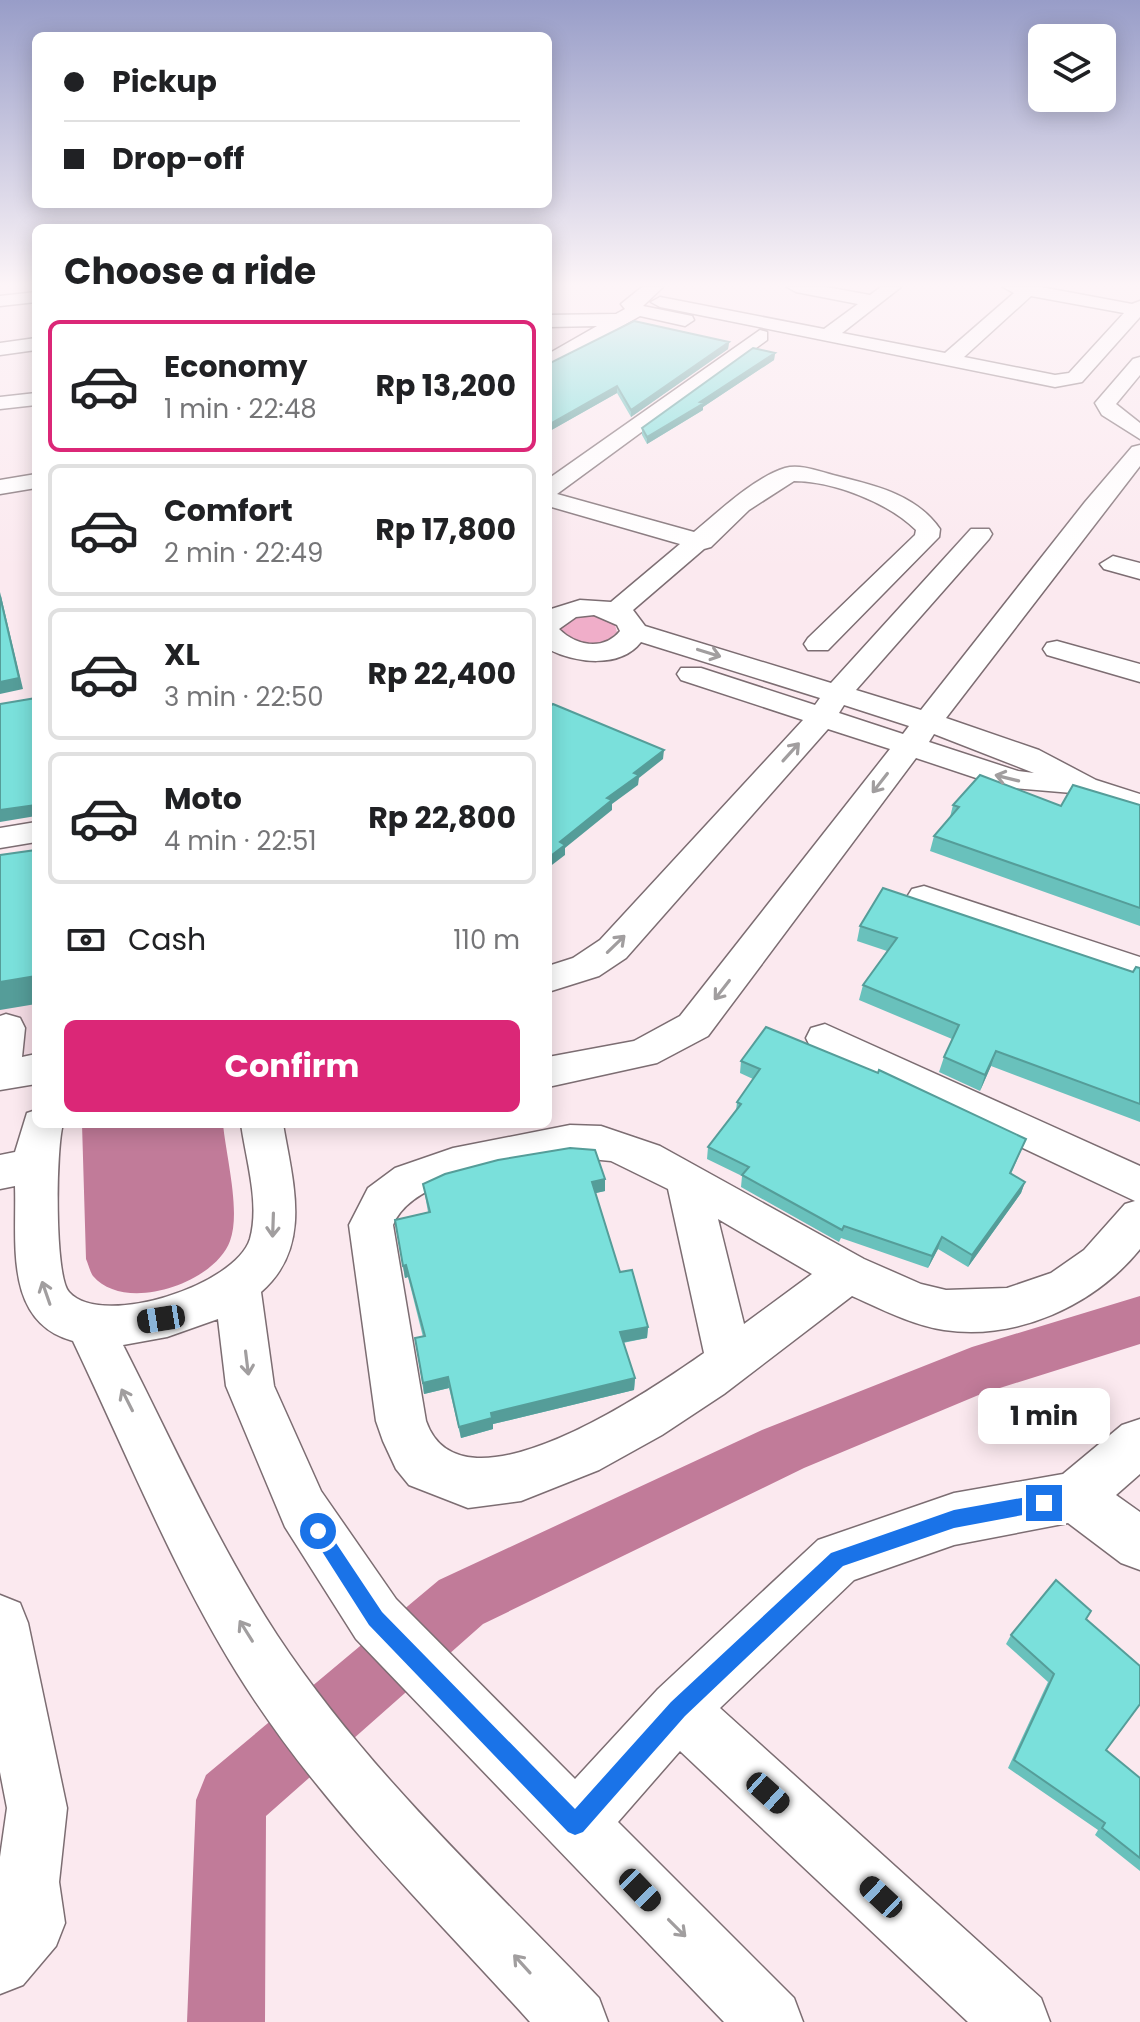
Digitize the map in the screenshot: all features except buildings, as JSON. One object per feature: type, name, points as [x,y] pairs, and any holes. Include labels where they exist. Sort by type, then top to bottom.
[{"type":"street","points":[[552,487],[698,381]]},
{"type":"street","points":[[1124,381],[1105,403],[1109,411],[1140,433]]},
{"type":"street","points":[[0,403],[32,399]]},
{"type":"street","points":[[552,1071],[651,1052],[675,1041],[694,1026],[1093,507],[1140,452]]},
{"type":"street","points":[[0,470],[32,466]]},
{"type":"street","points":[[552,635],[598,652],[741,505],[794,473],[879,494],[921,520],[928,529],[927,537],[818,644]]},
{"type":"street","points":[[0,487],[32,483]]},
{"type":"street","points":[[552,500],[702,542]]},
{"type":"street","points":[[552,978],[586,967],[613,949],[980,534]]},
{"type":"street","points":[[1113,564],[1140,571]]},
{"type":"street","points":[[552,635],[585,608],[622,630],[830,706],[918,734],[1014,780],[1085,787],[1140,805]]},
{"type":"street","points":[[1057,649],[1140,673]]},
{"type":"street","points":[[0,838],[32,833]]},
{"type":"street","points":[[924,897],[1140,970]]},
{"type":"street","points":[[14,1026],[0,1075],[32,1070]]},
{"type":"street","points":[[825,1038],[1140,1185]]},
{"type":"street","points":[[26,1154],[43,1287],[51,1307],[68,1319],[128,1324],[183,1313],[225,1296],[249,1278],[271,1249],[275,1223],[270,1128]]},
{"type":"street","points":[[848,1273],[671,1405],[630,1430],[540,1471],[497,1482],[459,1481],[429,1470],[411,1450],[401,1421],[371,1225],[381,1202],[397,1186],[427,1172],[593,1139],[647,1159],[687,1179],[848,1273],[906,1298],[945,1310],[990,1311],[1034,1301],[1069,1286],[1100,1263],[1140,1217]]},
{"type":"street","points":[[687,1179],[729,1359]]},
{"type":"street","points":[[237,1286],[250,1386],[303,1509],[376,1619],[425,1673],[770,2022]]},
{"type":"street","points":[[88,1323],[209,1573],[287,1697],[338,1761],[575,2022]]},
{"type":"street","points":[[575,1825],[678,1709],[837,1559],[954,1519],[1075,1497],[1140,1442]]},
{"type":"street","points":[[1075,1497],[1140,1544]]},
{"type":"street","points":[[0,1623],[37,1808],[28,1882],[33,1923],[0,1962]]},
{"type":"street","points":[[678,1709],[1017,2022]]},
{"type":"shaded area","points":[[593,615],[615,625],[617,632],[603,642],[588,644],[573,641],[558,632],[559,625],[577,616]]},
{"type":"shaded area","points":[[32,935],[32,1061],[0,1067],[0,940]]},
{"type":"shaded area","points":[[82,1128],[224,1128],[232,1184],[233,1229],[221,1256],[207,1270],[168,1288],[146,1293],[126,1292],[107,1287],[93,1276],[86,1259]]},
{"type":"waterway","points":[[226,2022],[231,1800],[461,1602],[783,1449],[972,1372],[1140,1320]]},
{"type":"route","points":[[318,1531],[376,1619],[575,1825],[678,1709],[837,1559],[954,1519],[1044,1503]]}]
